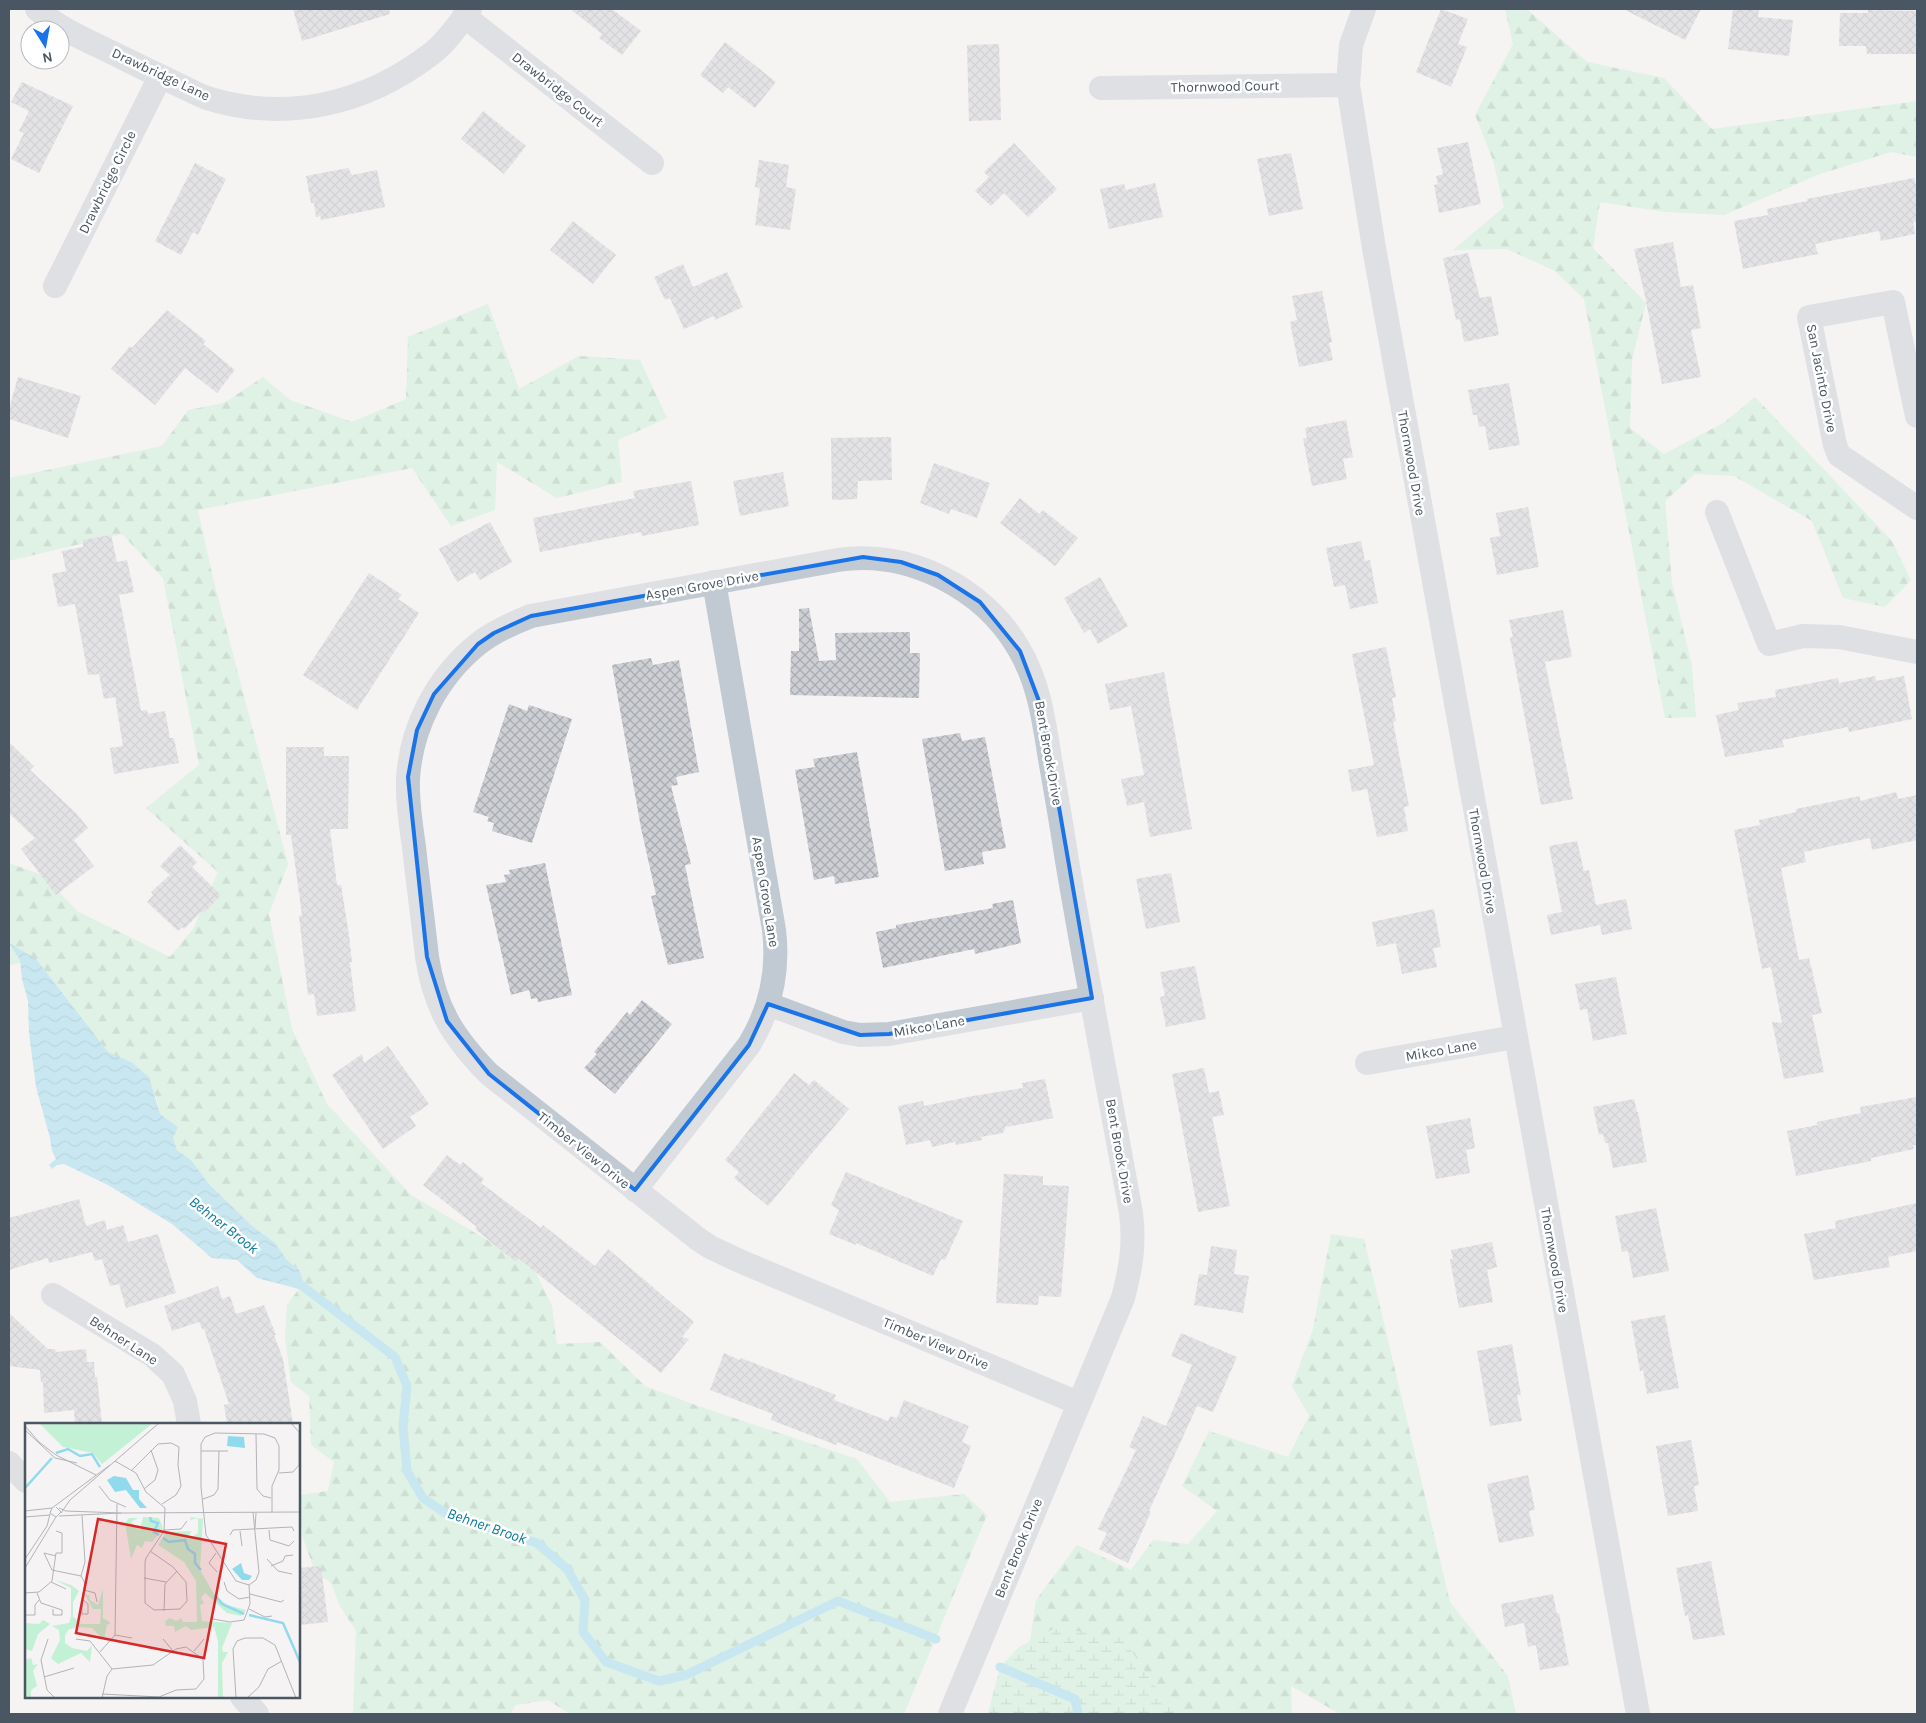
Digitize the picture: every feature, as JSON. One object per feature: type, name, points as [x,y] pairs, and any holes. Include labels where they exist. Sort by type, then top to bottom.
[{"type":"street","name":"Drawbridge Lane","points":[[37,9],[70,31],[160,77],[198,94],[228,103],[284,110],[323,105],[357,96],[402,76],[432,54],[467,13]]},
{"type":"street","name":"Thornwood Drive","points":[[1364,9],[1351,45],[1348,84],[1374,248],[1638,1714]]},
{"type":"street","name":"Drawbridge Court","points":[[467,13],[652,163]]},
{"type":"street","name":"Drawbridge Circle","points":[[55,286],[160,77]]},
{"type":"street","name":"Thornwood Court","points":[[1101,88],[1348,84]]},
{"type":"street","name":"San Jacinto Drive","points":[[1917,416],[1893,302],[1810,317],[1835,445],[1839,455],[1917,508]]},
{"type":"street","points":[[1717,512],[1769,644],[1802,636],[1839,637],[1917,652]]},
{"type":"street","name":"Aspen Grove Drive","points":[[455,667],[478,644],[494,633],[532,616],[838,560],[863,557],[901,562],[938,575],[960,587]]},
{"type":"street","name":"Aspen Grove Lane","points":[[634,1190],[749,1045],[760,1026],[775,976],[774,930],[714,582]]},
{"type":"street","name":"Bent Brook Drive","points":[[950,1714],[1123,1298],[1129,1278],[1133,1246],[1131,1213],[1042,709],[1036,685],[1020,650],[998,619],[960,587]]},
{"type":"street","name":"Timber View Drive","points":[[455,667],[434,694],[422,719],[411,754],[408,777],[410,814],[427,957],[436,997],[454,1032],[470,1055],[489,1074],[634,1190],[710,1247],[1078,1403]]},
{"type":"street","name":"Mikco Lane","points":[[768,1004],[843,1032],[860,1035],[889,1034],[1092,998]]},
{"type":"street","name":"Mikco Lane","points":[[1367,1062],[1515,1037]]},
{"type":"street","name":"Behner Lane","points":[[53,1295],[152,1355],[174,1374],[184,1396],[189,1423]]},
{"type":"street","points":[[9,1463],[25,1480]]},
{"type":"street","points":[[243,1698],[257,1714]]},
{"type":"highlighted area","points":[[863,557],[901,562],[938,575],[980,602],[1020,651],[1042,709],[1092,998],[889,1034],[860,1035],[768,1004],[749,1045],[635,1190],[489,1074],[447,1021],[427,957],[408,777],[417,730],[434,694],[478,644],[494,633],[531,616]]},
{"type":"green space","points":[[1505,9],[1527,9],[1587,62],[1664,78],[1712,129],[1917,101],[1917,157],[1891,152],[1820,174],[1724,215],[1665,212],[1600,202],[1593,248],[1646,303],[1632,360],[1630,428],[1664,454],[1725,422],[1755,397],[1892,541],[1911,580],[1885,607],[1843,598],[1812,521],[1734,476],[1695,474],[1665,501],[1672,583],[1692,666],[1696,717],[1665,718],[1584,299],[1555,271],[1507,249],[1453,250],[1504,207],[1493,160],[1475,115],[1513,44]]},
{"type":"green space","points":[[488,304],[519,389],[579,356],[640,360],[667,418],[618,440],[622,482],[557,498],[497,462],[495,510],[451,526],[412,468],[198,510],[213,578],[288,864],[269,914],[292,1029],[327,1104],[411,1195],[533,1267],[552,1306],[557,1344],[600,1342],[645,1386],[698,1406],[857,1459],[890,1502],[964,1494],[987,1515],[904,1714],[570,1714],[548,1700],[516,1705],[510,1714],[353,1714],[356,1631],[340,1606],[331,1583],[315,1572],[302,1535],[300,1495],[328,1491],[334,1462],[311,1445],[309,1396],[291,1382],[285,1337],[287,1305],[303,1283],[300,1271],[286,1259],[275,1243],[251,1225],[209,1184],[191,1160],[177,1150],[173,1138],[178,1127],[160,1114],[156,1096],[131,1062],[108,1053],[36,959],[11,965],[9,963],[9,863],[45,876],[77,911],[170,957],[193,929],[218,872],[146,808],[199,765],[163,578],[122,534],[9,561],[9,478],[162,446],[188,410],[224,403],[263,377],[290,400],[352,422],[406,399],[408,337]]},
{"type":"green space","points":[[1331,1234],[1364,1239],[1450,1602],[1508,1676],[1516,1714],[1340,1714],[1291,1686],[1292,1714],[992,1714],[1028,1654],[1036,1600],[1077,1545],[1131,1570],[1153,1540],[1188,1544],[1217,1511],[1182,1486],[1209,1431],[1288,1457],[1309,1416],[1292,1386],[1313,1329]]},
{"type":"green space","points":[[1053,1629],[1121,1635],[1157,1689],[1181,1714],[988,1714],[1000,1667],[1019,1647]]},
{"type":"water","points":[[9,943],[36,959],[108,1052],[131,1062],[149,1077],[160,1114],[178,1127],[173,1138],[177,1150],[191,1160],[209,1184],[251,1225],[275,1243],[286,1259],[300,1271],[303,1283],[299,1289],[257,1278],[237,1260],[212,1258],[172,1224],[108,1185],[64,1164],[57,1165],[52,1169],[49,1165],[56,1159],[52,1151],[36,1087],[29,1033],[28,1001],[22,979],[20,960]]},
{"type":"building","points":[[293,9],[389,9],[390,14],[302,41]]},
{"type":"building","points":[[570,9],[612,9],[641,31],[622,55],[599,38],[602,34]]},
{"type":"building","points":[[1441,9],[1468,19],[1458,44],[1467,47],[1451,87],[1416,72]]},
{"type":"building","points":[[1623,9],[1701,9],[1685,40]]},
{"type":"building","points":[[1733,9],[1759,9],[1758,17],[1793,20],[1789,56],[1728,49]]},
{"type":"building","points":[[1868,10],[1917,11],[1917,54],[1867,54],[1866,46],[1839,46],[1840,13],[1868,13]]},
{"type":"building","points":[[725,42],[776,82],[755,108],[728,87],[723,93],[700,75]]},
{"type":"building","points":[[999,44],[1001,120],[969,121],[967,45]]},
{"type":"building","points":[[22,82],[73,106],[39,173],[11,159],[24,133],[19,131],[29,111],[11,102]]},
{"type":"building","points":[[483,111],[526,146],[504,174],[461,139]]},
{"type":"building","points":[[1468,142],[1481,204],[1439,213],[1434,185],[1438,184],[1436,176],[1443,174],[1437,148]]},
{"type":"building","points":[[1014,143],[1057,189],[1028,217],[1004,193],[991,206],[975,191],[989,177],[984,172]]},
{"type":"building","points":[[1291,153],[1303,209],[1269,216],[1257,159]]},
{"type":"building","points":[[759,160],[789,165],[786,187],[796,189],[790,230],[755,225],[760,188],[755,187]]},
{"type":"building","points":[[195,163],[226,179],[198,235],[193,232],[181,255],[155,241]]},
{"type":"building","points":[[348,168],[352,175],[377,170],[385,207],[321,220],[320,216],[316,217],[314,203],[311,203],[306,176]]},
{"type":"building","points":[[1914,178],[1917,189],[1917,221],[1913,222],[1915,234],[1881,241],[1879,231],[1815,244],[1818,254],[1743,269],[1734,221],[1768,215],[1767,209],[1807,201],[1807,199]]},
{"type":"building","points":[[1155,183],[1163,217],[1109,229],[1100,189],[1124,184],[1126,190]]},
{"type":"building","points":[[573,221],[616,255],[593,284],[550,250]]},
{"type":"building","points":[[1673,242],[1681,287],[1693,285],[1701,328],[1691,330],[1701,377],[1662,384],[1634,249]]},
{"type":"building","points":[[1468,253],[1480,298],[1491,296],[1499,335],[1464,342],[1460,319],[1456,320],[1443,258]]},
{"type":"building","points":[[683,264],[693,287],[727,272],[743,307],[715,320],[714,316],[684,329],[670,298],[665,300],[654,277]]},
{"type":"building","points":[[1322,291],[1332,342],[1329,343],[1333,360],[1299,367],[1290,322],[1297,320],[1292,296]]},
{"type":"building","points":[[167,310],[206,341],[203,344],[235,370],[217,393],[185,368],[155,405],[111,369],[130,346],[132,348]]},
{"type":"building","points":[[18,377],[81,396],[68,438],[9,419],[9,409]]},
{"type":"building","points":[[1509,383],[1520,445],[1489,450],[1485,426],[1479,427],[1477,415],[1473,415],[1468,390]]},
{"type":"building","points":[[1346,420],[1353,457],[1343,459],[1347,479],[1312,486],[1303,438],[1307,438],[1305,428]]},
{"type":"building","points":[[891,437],[892,480],[858,481],[857,499],[832,500],[831,438]]},
{"type":"building","points":[[934,463],[990,483],[977,518],[951,509],[949,514],[920,503]]},
{"type":"building","points":[[783,472],[789,506],[740,516],[733,481]]},
{"type":"building","points":[[691,481],[699,525],[642,536],[641,532],[540,552],[533,518],[635,498],[633,491]]},
{"type":"building","points":[[1020,498],[1039,514],[1043,510],[1078,538],[1055,566],[1000,523]]},
{"type":"building","points":[[1528,507],[1539,567],[1497,575],[1490,538],[1500,536],[1496,513]]},
{"type":"building","points":[[490,522],[512,562],[480,580],[475,572],[457,582],[439,549]]},
{"type":"building","points":[[111,535],[117,562],[127,560],[134,592],[119,595],[141,711],[147,710],[148,714],[165,711],[170,738],[174,738],[179,763],[114,774],[110,748],[123,746],[115,697],[104,699],[99,674],[88,675],[75,604],[58,607],[52,574],[66,571],[62,551],[83,547],[83,540]]},
{"type":"building","points":[[1361,541],[1365,561],[1370,560],[1378,603],[1350,609],[1345,585],[1334,587],[1326,548]]},
{"type":"building","points":[[369,573],[402,595],[398,599],[419,613],[357,710],[303,675]]},
{"type":"building","points":[[1100,577],[1128,626],[1098,644],[1090,629],[1084,633],[1064,598]]},
{"type":"building","points":[[809,608],[819,661],[836,660],[835,633],[910,632],[910,653],[920,653],[919,698],[790,695],[791,651],[799,651],[799,609]]},
{"type":"building","points":[[1563,610],[1572,657],[1545,662],[1573,799],[1541,805],[1510,638],[1513,637],[1509,620]]},
{"type":"building","points":[[1386,647],[1396,697],[1392,698],[1396,721],[1393,722],[1409,806],[1404,807],[1408,831],[1377,837],[1367,789],[1352,792],[1348,770],[1374,765],[1352,654]]},
{"type":"building","points":[[651,658],[653,665],[679,660],[699,772],[676,777],[678,785],[671,786],[691,864],[685,865],[704,958],[668,965],[651,896],[656,895],[641,828],[612,665]]},
{"type":"building","points":[[1164,672],[1192,829],[1150,837],[1144,802],[1127,806],[1121,779],[1144,775],[1131,706],[1110,710],[1105,684]]},
{"type":"building","points":[[1875,676],[1876,681],[1904,676],[1912,719],[1849,732],[1848,727],[1782,740],[1784,747],[1725,757],[1716,715],[1739,710],[1737,703],[1776,697],[1775,690],[1838,678],[1839,683]]},
{"type":"building","points":[[509,704],[527,711],[529,705],[572,719],[532,843],[492,831],[494,823],[487,821],[489,817],[473,812]]},
{"type":"building","points":[[960,733],[962,741],[985,737],[1006,848],[982,852],[984,864],[945,871],[922,739]]},
{"type":"building","points":[[9,742],[34,766],[30,770],[76,813],[88,828],[74,840],[94,866],[56,895],[21,849],[35,838],[9,813]]},
{"type":"building","points":[[286,747],[324,747],[324,756],[349,756],[348,829],[330,829],[337,885],[341,885],[349,935],[356,1011],[317,1016],[314,994],[308,995],[299,916],[302,915],[291,835],[286,835]]},
{"type":"building","points":[[857,752],[879,877],[835,884],[834,876],[814,880],[795,770],[815,767],[813,759]]},
{"type":"building","points":[[1896,792],[1898,799],[1917,795],[1917,840],[1872,850],[1870,838],[1804,852],[1806,862],[1781,868],[1799,960],[1809,958],[1822,1013],[1812,1015],[1824,1072],[1784,1079],[1772,1022],[1782,1023],[1771,967],[1762,969],[1734,830],[1760,825],[1759,820],[1796,812],[1796,809],[1860,796],[1860,801]]},
{"type":"building","points":[[1577,841],[1584,871],[1589,870],[1596,905],[1626,899],[1632,929],[1602,935],[1600,925],[1551,935],[1547,915],[1562,912],[1549,846]]},
{"type":"building","points":[[180,845],[197,862],[192,867],[221,895],[204,913],[202,911],[184,929],[182,927],[178,931],[147,902],[153,895],[151,892],[170,875],[160,866]]},
{"type":"building","points":[[545,863],[572,995],[538,1002],[537,998],[531,999],[529,990],[511,995],[486,885],[506,882],[504,875],[510,874],[509,870]]},
{"type":"building","points":[[1171,873],[1180,922],[1146,929],[1136,879]]},
{"type":"building","points":[[1013,900],[1021,943],[975,954],[974,949],[883,968],[876,932],[896,928],[896,925],[993,908],[992,904]]},
{"type":"building","points":[[1434,909],[1441,947],[1433,948],[1437,967],[1402,974],[1396,943],[1377,947],[1372,922]]},
{"type":"building","points":[[1195,966],[1206,1019],[1166,1027],[1160,997],[1165,996],[1160,972]]},
{"type":"building","points":[[1616,977],[1627,1034],[1593,1041],[1587,1009],[1580,1010],[1575,984]]},
{"type":"building","points":[[642,1000],[672,1024],[615,1094],[584,1068],[597,1054],[594,1052],[627,1012],[630,1015]]},
{"type":"building","points":[[388,1046],[429,1104],[410,1117],[416,1126],[383,1149],[332,1075],[362,1054],[364,1063]]},
{"type":"building","points":[[1204,1068],[1209,1093],[1219,1091],[1224,1115],[1212,1117],[1230,1206],[1198,1212],[1172,1074]]},
{"type":"building","points":[[794,1073],[809,1085],[814,1080],[849,1109],[768,1206],[734,1178],[739,1172],[725,1160]]},
{"type":"building","points":[[1045,1079],[1053,1118],[1007,1127],[1007,1124],[1003,1133],[981,1137],[982,1140],[956,1145],[955,1142],[932,1147],[930,1140],[906,1145],[898,1106],[923,1101],[924,1106],[1023,1088],[1022,1083]]},
{"type":"building","points":[[1917,1097],[1917,1145],[1913,1145],[1914,1149],[1871,1158],[1871,1161],[1796,1176],[1787,1131],[1817,1125],[1817,1122],[1861,1113],[1860,1107]]},
{"type":"building","points":[[1634,1099],[1647,1162],[1613,1168],[1608,1143],[1605,1143],[1603,1134],[1599,1135],[1593,1107]]},
{"type":"building","points":[[1470,1118],[1475,1148],[1466,1150],[1470,1173],[1436,1179],[1426,1126]]},
{"type":"building","points":[[447,1155],[460,1165],[463,1162],[484,1179],[481,1183],[541,1228],[543,1225],[595,1266],[608,1249],[694,1322],[682,1337],[689,1339],[661,1373],[518,1258],[516,1262],[475,1229],[477,1227],[423,1185]]},
{"type":"building","points":[[846,1172],[963,1221],[945,1260],[941,1259],[933,1276],[856,1243],[856,1245],[829,1234],[839,1210],[831,1205]]},
{"type":"building","points":[[1004,1174],[1043,1176],[1043,1185],[1069,1186],[1061,1297],[1039,1296],[1038,1305],[996,1303]]},
{"type":"building","points":[[79,1199],[86,1226],[105,1220],[107,1230],[123,1225],[128,1242],[158,1234],[176,1293],[126,1308],[119,1284],[110,1286],[102,1259],[95,1261],[92,1252],[49,1263],[48,1258],[9,1270],[9,1218]]},
{"type":"building","points":[[1917,1203],[1917,1251],[1888,1257],[1890,1267],[1814,1280],[1804,1234],[1836,1228],[1835,1221]]},
{"type":"building","points":[[1656,1208],[1669,1271],[1633,1278],[1628,1251],[1622,1252],[1615,1216]]},
{"type":"building","points":[[1492,1242],[1497,1267],[1487,1270],[1493,1302],[1459,1308],[1450,1259],[1453,1259],[1451,1250]]},
{"type":"building","points":[[1211,1246],[1237,1250],[1234,1274],[1249,1276],[1243,1313],[1194,1305],[1199,1274],[1207,1275]]},
{"type":"building","points":[[218,1286],[222,1299],[230,1296],[236,1314],[264,1305],[283,1359],[293,1423],[227,1423],[224,1405],[229,1404],[204,1329],[202,1329],[199,1322],[172,1331],[164,1306]]},
{"type":"building","points":[[9,1313],[48,1349],[55,1349],[56,1352],[86,1349],[87,1362],[94,1362],[102,1423],[75,1423],[74,1410],[44,1413],[43,1382],[41,1382],[40,1370],[9,1366]]},
{"type":"building","points":[[1665,1315],[1679,1388],[1647,1394],[1643,1370],[1640,1371],[1631,1321]]},
{"type":"building","points":[[1181,1333],[1237,1357],[1213,1412],[1197,1406],[1149,1511],[1151,1512],[1128,1563],[1099,1549],[1107,1533],[1098,1529],[1136,1450],[1129,1447],[1143,1416],[1166,1426],[1192,1365],[1171,1356]]},
{"type":"building","points":[[1512,1344],[1521,1395],[1517,1395],[1522,1421],[1490,1426],[1477,1351]]},
{"type":"building","points":[[724,1353],[836,1395],[834,1400],[888,1421],[890,1416],[897,1418],[904,1400],[969,1426],[962,1442],[971,1446],[954,1488],[837,1442],[836,1445],[771,1420],[773,1414],[710,1390]]},
{"type":"building","points":[[1691,1440],[1699,1485],[1694,1486],[1698,1511],[1668,1516],[1656,1446]]},
{"type":"building","points":[[1528,1475],[1535,1510],[1529,1511],[1534,1536],[1499,1543],[1487,1484]]},
{"type":"building","points":[[1711,1561],[1725,1635],[1693,1640],[1688,1615],[1685,1616],[1676,1568]]},
{"type":"building","points":[[321,1566],[328,1622],[300,1625],[300,1568]]},
{"type":"building","points":[[1553,1594],[1557,1614],[1559,1613],[1569,1665],[1540,1670],[1536,1645],[1528,1647],[1524,1623],[1505,1627],[1501,1604]]},
{"type":"waterway","name":"Behner Brook","points":[[292,1278],[395,1357],[407,1386],[403,1426],[407,1471],[423,1498],[448,1515],[537,1543],[567,1569],[585,1600],[583,1632],[606,1662],[659,1681],[686,1675],[838,1601],[936,1639]]},
{"type":"waterway","name":"Behner Brook","points":[[1000,1667],[1075,1699],[1078,1714]]}]
